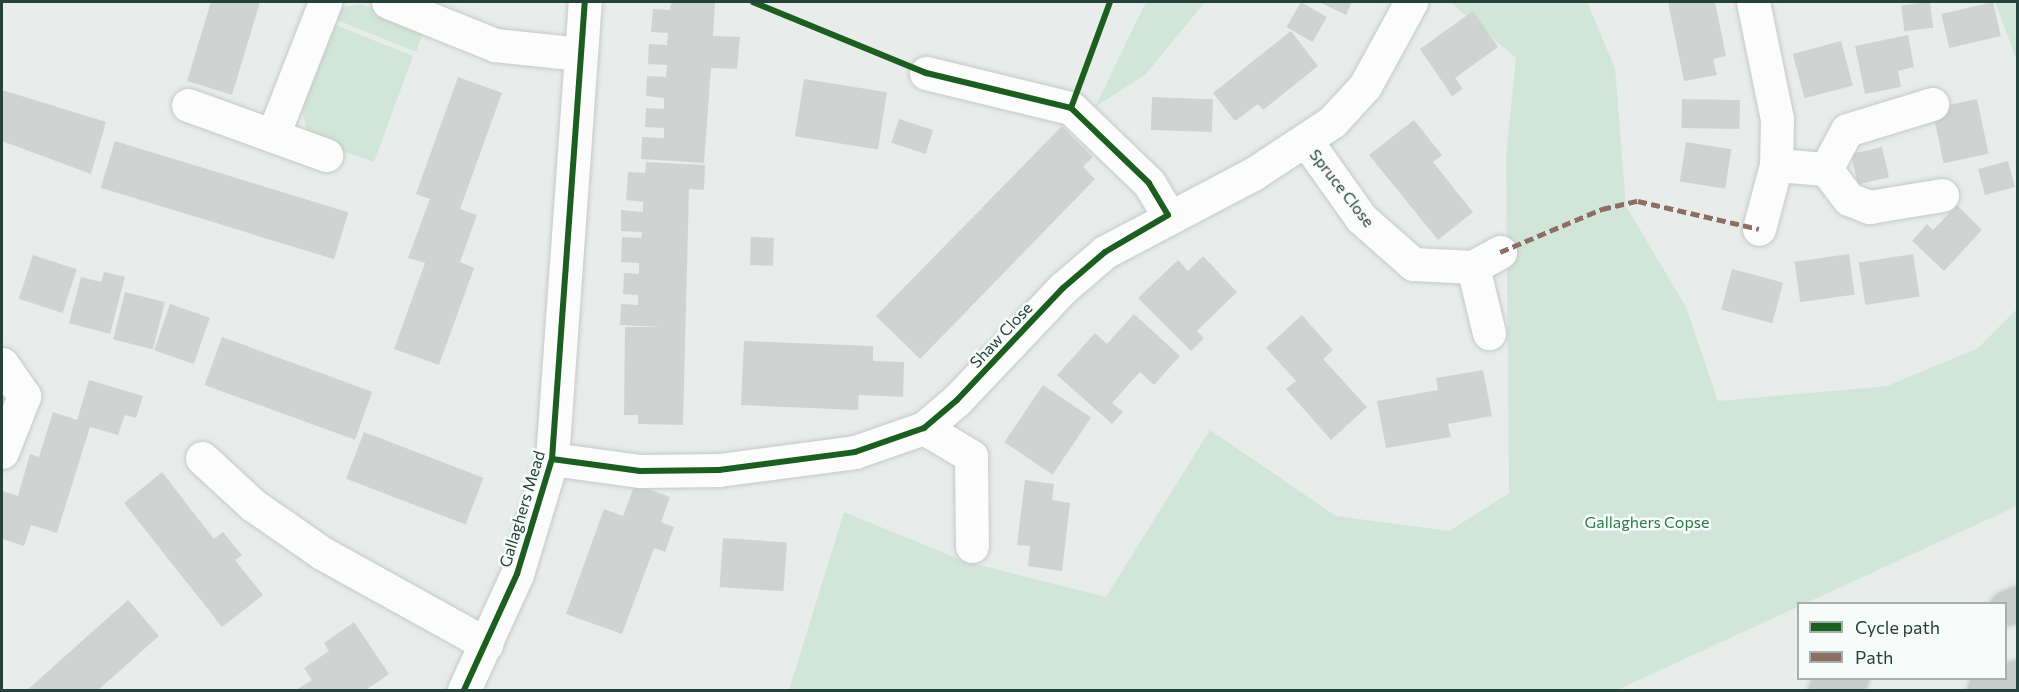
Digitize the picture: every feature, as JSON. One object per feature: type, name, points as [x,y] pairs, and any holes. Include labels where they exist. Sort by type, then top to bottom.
[{"type":"highway","points":[[1984,690],[2018,676]]},
{"type":"highway","points":[[1825,690],[1847,680]]},
{"type":"street","points":[[273,135],[325,2]]},
{"type":"street","points":[[388,2],[495,45],[581,54]]},
{"type":"street","name":"Gallaghers Mead","points":[[464,690],[517,574],[552,459],[585,2]]},
{"type":"street","name":"Shaw Close","points":[[552,459],[640,471],[719,470],[855,452],[924,428],[957,400],[1063,288],[1106,252],[1168,215],[1307,142],[1365,86],[1411,2]]},
{"type":"street","points":[[1753,2],[1777,119],[1776,165],[1759,229]]},
{"type":"street","points":[[926,73],[1071,108],[1149,183],[1168,215]]},
{"type":"street","points":[[1826,169],[1847,130],[1932,104]]},
{"type":"street","points":[[188,105],[326,155]]},
{"type":"street","name":"Spruce Close","points":[[1307,142],[1361,218],[1413,264],[1487,259],[1489,333]]},
{"type":"street","points":[[1776,165],[1826,169],[1849,199],[1869,207],[1942,195]]},
{"type":"street","points":[[2,364],[24,396],[2,452]]},
{"type":"street","points":[[924,428],[971,456],[972,546]]},
{"type":"street","points":[[202,458],[253,505],[322,553],[486,644]]},
{"type":"green space","points":[[1146,2],[1205,2],[1145,75],[1095,107]]},
{"type":"green space","name":"Gallaghers Copse","points":[[1450,2],[1587,2],[1615,68],[1626,206],[1686,307],[1718,401],[1887,386],[1978,348],[2017,309],[2017,506],[1808,602],[1797,602],[1797,607],[1617,690],[789,690],[844,512],[964,561],[1106,597],[1210,430],[1336,516],[1449,531],[1509,493],[1506,155],[1516,58]]},
{"type":"green space","points":[[1995,2],[2017,2],[2017,61]]},
{"type":"green space","points":[[361,4],[424,30],[416,52],[332,18],[344,7]]},
{"type":"green space","points":[[328,22],[413,56],[374,162],[318,142],[306,127],[301,107]]},
{"type":"building","points":[[211,2],[260,2],[232,95],[187,81]]},
{"type":"building","points":[[671,2],[715,2],[713,36],[740,37],[737,69],[711,68],[704,163],[641,159],[642,137],[664,138],[664,128],[645,127],[646,108],[664,109],[664,98],[646,96],[647,76],[666,77],[667,65],[648,64],[649,44],[667,45],[668,33],[651,32],[653,9],[670,10]]},
{"type":"building","points":[[1301,2],[1327,17],[1312,42],[1286,27]]},
{"type":"building","points":[[1319,2],[1352,2],[1346,15]]},
{"type":"building","points":[[1668,2],[1715,2],[1726,56],[1713,59],[1717,75],[1684,81]]},
{"type":"building","points":[[1930,2],[1933,28],[1904,31],[1901,6]]},
{"type":"building","points":[[1993,2],[2001,36],[1949,48],[1941,14]]},
{"type":"building","points":[[1473,11],[1498,47],[1455,78],[1463,89],[1452,96],[1420,49]]},
{"type":"building","points":[[1291,31],[1318,66],[1263,110],[1258,104],[1235,121],[1213,93]]},
{"type":"building","points":[[1908,35],[1914,67],[1898,71],[1901,87],[1865,94],[1855,46]]},
{"type":"building","points":[[1841,41],[1853,85],[1805,98],[1793,54]]},
{"type":"building","points":[[458,77],[502,93],[460,209],[477,215],[460,262],[474,268],[439,365],[394,349],[425,263],[408,258],[430,199],[416,194]]},
{"type":"building","points":[[804,79],[887,92],[878,149],[795,136]]},
{"type":"building","points":[[2,90],[106,122],[91,174],[2,141]]},
{"type":"building","points":[[1152,97],[1213,99],[1212,132],[1151,130]]},
{"type":"building","points":[[1682,99],[1740,100],[1739,129],[1681,128]]},
{"type":"building","points":[[1977,99],[1989,154],[1944,163],[1932,109]]},
{"type":"building","points":[[899,119],[933,130],[926,154],[891,143]]},
{"type":"building","points":[[1414,120],[1442,155],[1433,162],[1473,212],[1438,240],[1369,155]]},
{"type":"building","points":[[1062,126],[1093,157],[1083,167],[1095,179],[920,359],[876,316]]},
{"type":"building","points":[[115,141],[348,212],[334,259],[101,188]]},
{"type":"building","points":[[1686,142],[1731,149],[1725,189],[1680,182]]},
{"type":"building","points":[[1882,147],[1889,177],[1858,184],[1851,154]]},
{"type":"building","points":[[2008,161],[2015,187],[1985,195],[1978,169]]},
{"type":"building","points":[[646,162],[705,165],[704,190],[689,189],[683,425],[638,424],[638,415],[624,415],[625,327],[663,327],[620,325],[621,304],[638,305],[638,295],[623,294],[624,273],[639,274],[639,263],[621,262],[622,237],[641,238],[642,232],[621,231],[621,210],[643,212],[643,202],[626,200],[628,172],[645,173]]},
{"type":"building","points":[[1957,205],[1982,230],[1944,271],[1912,241],[1927,224],[1933,230]]},
{"type":"building","points":[[751,237],[774,238],[773,266],[750,265]]},
{"type":"building","points":[[1849,254],[1855,295],[1800,302],[1795,262]]},
{"type":"building","points":[[1913,254],[1920,296],[1865,305],[1859,263]]},
{"type":"building","points":[[33,255],[77,269],[63,313],[19,299]]},
{"type":"building","points":[[1203,256],[1237,292],[1197,331],[1204,338],[1191,351],[1138,298],[1178,260],[1188,271]]},
{"type":"building","points":[[1732,269],[1783,283],[1772,323],[1721,310]]},
{"type":"building","points":[[104,272],[125,277],[110,334],[69,323],[81,277],[101,282]]},
{"type":"building","points":[[125,292],[165,302],[153,349],[113,340]]},
{"type":"building","points":[[170,304],[210,318],[194,364],[154,350]]},
{"type":"building","points":[[1134,314],[1180,356],[1154,385],[1140,372],[1112,403],[1123,412],[1112,424],[1057,375],[1095,333],[1107,344]]},
{"type":"building","points":[[1302,315],[1333,350],[1323,359],[1367,407],[1331,440],[1286,389],[1296,381],[1266,348]]},
{"type":"building","points":[[222,337],[372,392],[355,440],[205,385]]},
{"type":"building","points":[[744,341],[873,346],[873,361],[904,362],[903,397],[859,395],[858,410],[741,405]]},
{"type":"building","points":[[1483,370],[1492,416],[1448,424],[1451,437],[1386,448],[1377,401],[1438,390],[1436,378]]},
{"type":"building","points":[[89,380],[143,396],[136,418],[125,415],[118,435],[90,427],[57,533],[31,525],[24,546],[2,539],[2,491],[18,496],[30,454],[39,457],[53,412],[77,420]]},
{"type":"building","points":[[1043,385],[1091,417],[1052,475],[1004,442]]},
{"type":"building","points":[[364,432],[483,478],[466,525],[346,479]]},
{"type":"building","points":[[162,472],[214,539],[223,532],[242,555],[235,560],[263,595],[222,627],[124,503]]},
{"type":"building","points":[[1025,480],[1054,484],[1052,500],[1070,503],[1062,571],[1028,566],[1030,546],[1017,545]]},
{"type":"building","points":[[635,484],[670,497],[661,522],[674,527],[665,552],[654,548],[622,634],[566,614],[604,509],[623,516]]},
{"type":"building","points":[[723,538],[787,542],[783,591],[720,587]]},
{"type":"building","points":[[128,600],[159,636],[98,690],[27,690]]},
{"type":"building","points":[[354,622],[389,674],[366,690],[296,690],[312,680],[304,668],[329,651],[324,643]]},
{"type":"marked path","points":[[1500,252],[1602,209],[1638,201],[1759,229]]},
{"type":"cycle path","points":[[464,690],[517,574],[552,459],[585,2]]},
{"type":"cycle path","points":[[552,459],[640,471],[719,470],[855,452],[924,428],[957,400],[1063,288],[1105,252],[1168,215],[1149,183],[1071,108],[926,73],[753,2]]},
{"type":"cycle path","points":[[1071,108],[1110,2]]}]
